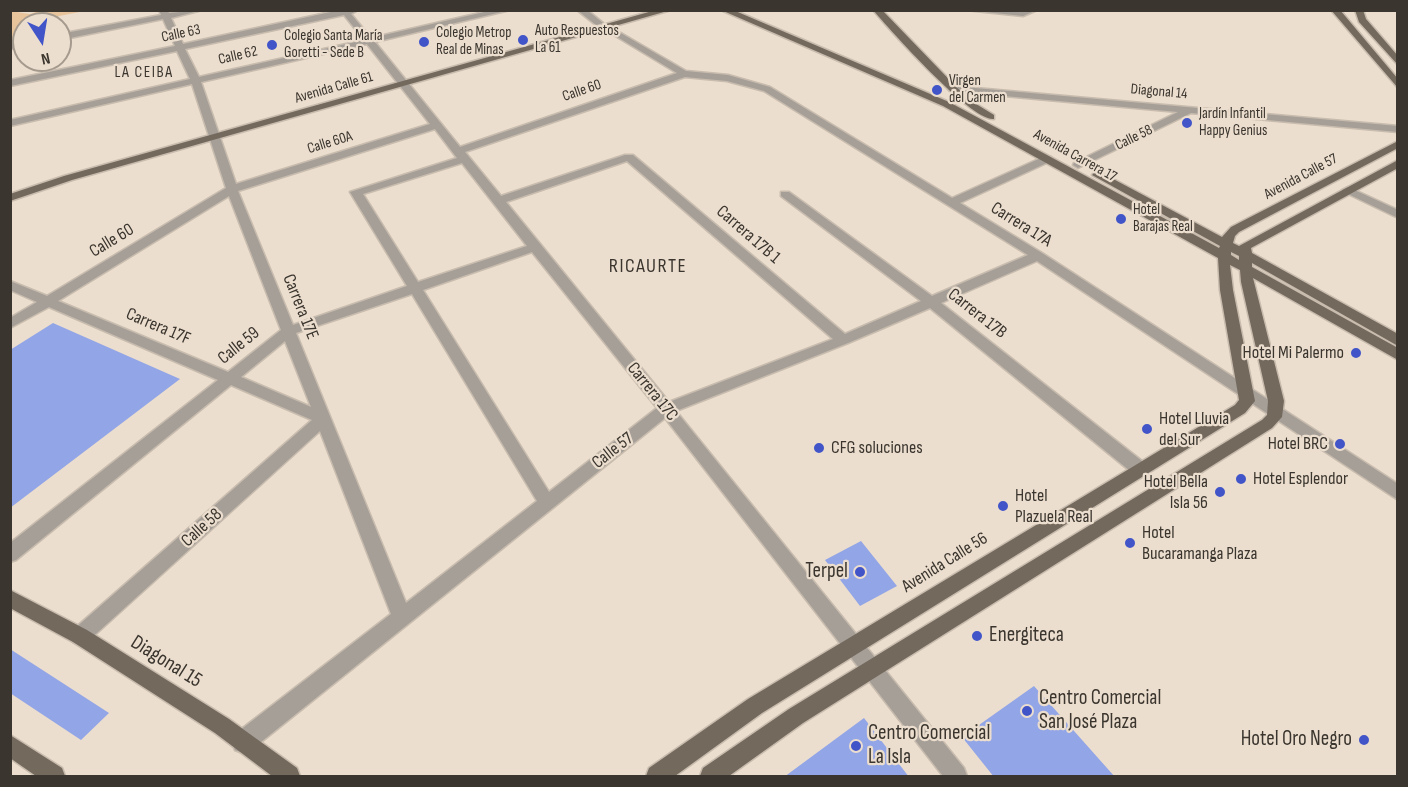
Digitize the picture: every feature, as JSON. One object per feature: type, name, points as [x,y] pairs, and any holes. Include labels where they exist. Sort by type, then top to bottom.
[{"type":"main road","name":"Avenida Calle 61","points":[[603,25],[642,10]]},
{"type":"main road","name":"Avenida Calle 61","points":[[10,189],[401,80],[667,10]]},
{"type":"main road","name":"Avenida Carrera 17","points":[[724,10],[934,99],[1225,250]]},
{"type":"main road","name":"Avenida Carrera 17","points":[[877,10],[956,91],[981,112],[1245,261],[1398,341]]},
{"type":"main road","points":[[1335,10],[1398,85]]},
{"type":"main road","points":[[1359,10],[1362,20],[1398,62]]},
{"type":"main road","points":[[934,99],[948,98],[956,91]]},
{"type":"main road","name":"Avenida Calle 61","points":[[10,198],[54,182],[214,133]]},
{"type":"main road","name":"Avenida Calle 57","points":[[1225,250],[1228,237],[1238,228],[1398,144]]},
{"type":"main road","name":"Avenida Calle 57","points":[[1245,261],[1245,246],[1250,242],[1398,163]]},
{"type":"main road","points":[[1225,250],[1225,280],[1246,392]]},
{"type":"main road","name":"Avenida Carrera 17","points":[[1245,261],[1398,355]]},
{"type":"main road","points":[[711,777],[769,734],[871,669],[1267,424],[1275,411],[1274,393],[1245,261]]},
{"type":"main road","name":"Avenida Calle 56","points":[[657,777],[721,729],[1240,409],[1247,401],[1246,392]]},
{"type":"main road","name":"Diagonal 15","points":[[10,598],[80,636],[243,742],[289,777]]},
{"type":"main road","points":[[10,745],[54,777]]},
{"type":"street","points":[[72,34],[164,14],[198,10]]},
{"type":"street","name":"Calle 63","points":[[10,83],[356,10]]},
{"type":"street","name":"Calle 62","points":[[10,123],[506,10]]},
{"type":"street","name":"Carrera 17A","points":[[581,10],[684,74],[728,78],[766,89],[1038,256],[1398,493]]},
{"type":"street","points":[[970,10],[1023,14],[1033,10]]},
{"type":"street","name":"Carrera 17C","points":[[344,12],[666,409],[956,777]]},
{"type":"street","name":"Carrera 17E","points":[[164,14],[196,81],[232,189],[402,617]]},
{"type":"street","name":"Calle 60","points":[[415,288],[356,192],[684,74]]},
{"type":"street","name":"Diagonal 14","points":[[956,91],[1398,129]]},
{"type":"street","name":"Calle 58","points":[[1078,165],[1190,110]]},
{"type":"street","name":"Calle 60A","points":[[232,189],[437,125]]},
{"type":"street","name":"Carrera 17B 1","points":[[498,201],[629,157],[843,340]]},
{"type":"street","points":[[950,203],[1047,159]]},
{"type":"street","name":"Calle 60","points":[[10,324],[232,189]]},
{"type":"street","points":[[1348,190],[1398,215]]},
{"type":"street","name":"Carrera 17B","points":[[785,194],[931,303],[1141,470]]},
{"type":"street","name":"Calle 59","points":[[10,554],[289,331],[535,247]]},
{"type":"street","name":"Calle 57","points":[[243,742],[666,409],[843,340],[1038,256]]},
{"type":"street","name":"Carrera 17F","points":[[10,285],[324,419]]},
{"type":"street","points":[[415,288],[547,503]]},
{"type":"street","name":"Calle 58","points":[[80,636],[324,419]]},
{"type":"shaded area","points":[[10,11],[17,12],[12,12],[11,44]]},
{"type":"shaded area","points":[[39,11],[85,11],[72,14],[36,12]]},
{"type":"building","points":[[53,323],[180,379],[10,508],[10,350]]},
{"type":"building","name":"Terpel","points":[[861,541],[897,586],[860,606],[825,560]]},
{"type":"building","points":[[10,649],[109,713],[81,740],[10,693]]},
{"type":"building","name":"Centro Comercial San José Plaza","points":[[1034,686],[1115,777],[994,777],[962,737]]},
{"type":"building","name":"Centro Comercial La Isla","points":[[864,718],[909,777],[784,777]]},
{"type":"place","name":"Auto Respuestos La 61","points":[[523,40]]},
{"type":"place","name":"Colegio Metrop Real de Minas","points":[[424,42]]},
{"type":"place","name":"Colegio Santa María Goretti - Sede B","points":[[272,45]]},
{"type":"place","name":"Virgen del Carmen","points":[[937,90]]},
{"type":"place","name":"Jardín Infantil Happy Genius","points":[[1187,123]]},
{"type":"place","name":"Hotel Barajas Real","points":[[1121,219]]},
{"type":"place","name":"Hotel Mi Palermo","points":[[1356,353]]},
{"type":"place","name":"Hotel Lluvia del Sur","points":[[1147,429]]},
{"type":"place","name":"Hotel BRC","points":[[1340,444]]},
{"type":"place","name":"CFG soluciones","points":[[819,448]]},
{"type":"place","name":"Hotel Esplendor","points":[[1241,479]]},
{"type":"place","name":"Hotel Bella Isla 56","points":[[1220,492]]},
{"type":"place","name":"Hotel Plazuela Real","points":[[1003,506]]},
{"type":"place","name":"Hotel Bucaramanga Plaza","points":[[1130,543]]},
{"type":"place","name":"Terpel","points":[[860,572]]},
{"type":"place","name":"Energiteca","points":[[977,636]]},
{"type":"place","name":"Centro Comercial San José Plaza","points":[[1027,711]]},
{"type":"place","name":"Hotel Oro Negro","points":[[1364,740]]},
{"type":"place","name":"Centro Comercial La Isla","points":[[856,746]]},
{"type":"district","name":"LA CEIBA","points":[[144,73]]},
{"type":"district","name":"RICAURTE","points":[[648,267]]}]
